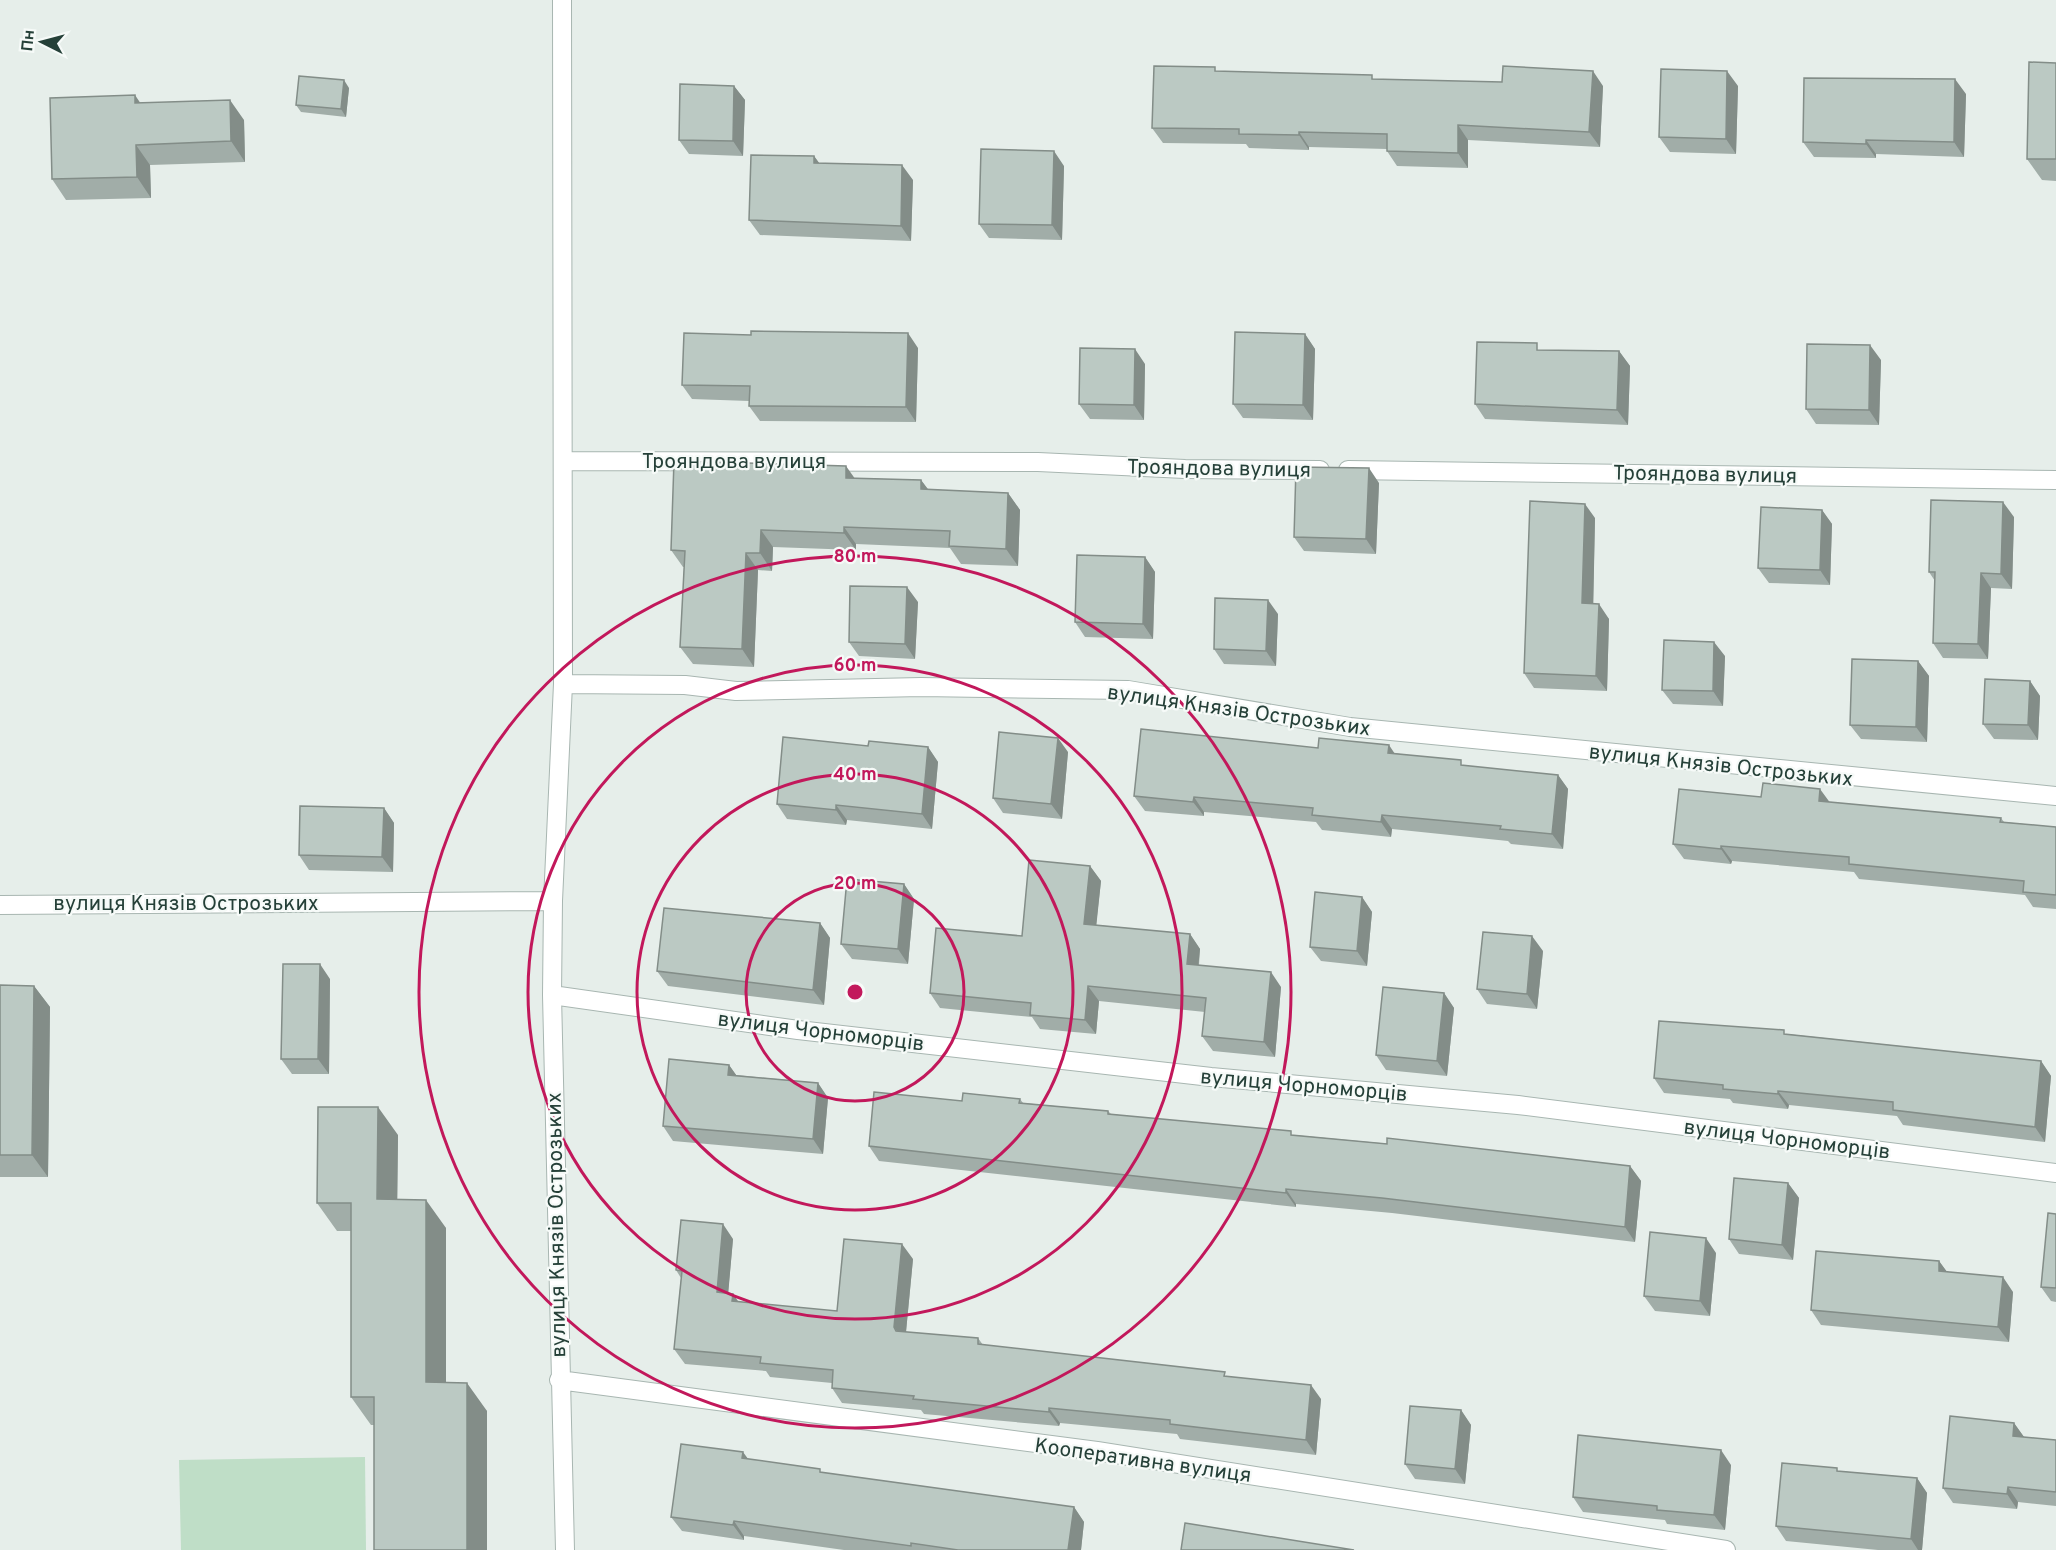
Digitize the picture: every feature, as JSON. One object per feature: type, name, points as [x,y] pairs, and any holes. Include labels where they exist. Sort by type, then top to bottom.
[{"type":"street","points":[[562,0],[563,684]]},
{"type":"street","name":"Трояндова вулиця","points":[[563,461],[1038,462],[1185,469],[2056,480]]},
{"type":"street","name":"вулиця Князів Острозьких","points":[[565,1550],[559,1380],[552,995],[553,901],[563,684],[685,685],[736,691],[921,687],[1128,690],[1350,727],[2056,796]]},
{"type":"street","name":"вулиця Князів Острозьких","points":[[0,905],[553,901]]},
{"type":"street","name":"вулиця Чорноморців","points":[[552,995],[798,1030],[1200,1076],[1518,1105],[2056,1173]]},
{"type":"street","name":"Кооперативна вулиця","points":[[559,1380],[1097,1451],[1726,1550]]},
{"type":"green space","points":[[365,1457],[366,1550],[181,1550],[179,1460]]},
{"type":"building","points":[[2029,62],[2056,63],[2056,159],[2027,159]]},
{"type":"building","points":[[1154,66],[1215,67],[1215,71],[1372,75],[1372,79],[1502,82],[1503,66],[1593,71],[1589,132],[1458,125],[1458,153],[1387,151],[1387,134],[1299,132],[1299,135],[1239,134],[1239,129],[1152,128]]},
{"type":"building","points":[[1661,69],[1727,71],[1726,139],[1659,137]]},
{"type":"building","points":[[299,76],[344,80],[341,109],[296,105]]},
{"type":"building","points":[[1804,78],[1955,79],[1954,142],[1866,140],[1866,144],[1803,142]]},
{"type":"building","points":[[680,84],[734,86],[733,141],[679,140]]},
{"type":"building","points":[[135,95],[135,103],[230,100],[231,141],[136,145],[137,177],[52,179],[50,98]]},
{"type":"building","points":[[981,149],[1054,151],[1052,225],[979,224]]},
{"type":"building","points":[[751,155],[814,156],[814,163],[902,165],[901,226],[749,220]]},
{"type":"building","points":[[751,331],[908,333],[906,407],[749,406],[750,386],[682,385],[684,333],[751,335]]},
{"type":"building","points":[[1235,332],[1305,334],[1303,405],[1233,404]]},
{"type":"building","points":[[1477,342],[1537,343],[1537,350],[1619,351],[1617,410],[1475,404]]},
{"type":"building","points":[[1807,344],[1870,345],[1869,410],[1806,409]]},
{"type":"building","points":[[1080,348],[1135,349],[1134,405],[1079,404]]},
{"type":"building","points":[[674,461],[846,466],[846,478],[921,480],[921,489],[1008,493],[1006,549],[949,546],[950,531],[844,527],[844,533],[761,530],[760,553],[746,553],[742,649],[680,647],[685,551],[671,550]]},
{"type":"building","points":[[1296,467],[1369,468],[1366,539],[1294,537]]},
{"type":"building","points":[[1931,500],[2003,502],[2001,574],[1981,573],[1978,644],[1933,643],[1935,572],[1929,572]]},
{"type":"building","points":[[1530,501],[1585,504],[1582,603],[1599,604],[1596,676],[1524,673]]},
{"type":"building","points":[[1761,507],[1822,510],[1820,570],[1758,568]]},
{"type":"building","points":[[1077,555],[1145,557],[1143,624],[1075,622]]},
{"type":"building","points":[[850,586],[907,587],[905,644],[849,642]]},
{"type":"building","points":[[1215,598],[1268,600],[1266,651],[1214,649]]},
{"type":"building","points":[[1664,640],[1714,642],[1713,691],[1662,690]]},
{"type":"building","points":[[1852,659],[1918,661],[1916,727],[1850,725]]},
{"type":"building","points":[[1985,679],[2030,681],[2028,725],[1983,724]]},
{"type":"building","points":[[1141,729],[1318,748],[1319,738],[1389,745],[1388,753],[1461,760],[1461,765],[1558,775],[1552,834],[1500,829],[1501,826],[1382,815],[1381,822],[1312,815],[1313,808],[1194,797],[1193,802],[1134,796]]},
{"type":"building","points":[[999,732],[1058,738],[1051,804],[993,798]]},
{"type":"building","points":[[783,737],[868,746],[869,741],[928,747],[922,814],[836,805],[836,810],[777,804]]},
{"type":"building","points":[[1763,783],[1820,789],[1819,801],[2001,818],[2000,822],[2056,827],[2056,895],[2023,892],[2024,881],[1849,864],[1849,857],[1673,844],[1679,789],[1761,797]]},
{"type":"building","points":[[300,806],[384,808],[382,857],[299,855]]},
{"type":"building","points":[[1029,860],[1090,866],[1084,924],[1190,934],[1187,964],[1271,972],[1264,1042],[1202,1036],[1206,998],[1088,986],[1085,1020],[1030,1015],[1031,1003],[930,993],[936,928],[1022,936]]},
{"type":"building","points":[[847,879],[904,884],[898,949],[841,944]]},
{"type":"building","points":[[1315,892],[1362,897],[1357,951],[1310,947]]},
{"type":"building","points":[[664,908],[820,923],[813,990],[657,971]]},
{"type":"building","points":[[1483,932],[1532,936],[1527,994],[1477,989]]},
{"type":"building","points":[[283,964],[320,964],[318,1059],[281,1059]]},
{"type":"building","points":[[0,985],[34,986],[32,1155],[0,1155]]},
{"type":"building","points":[[1383,987],[1444,993],[1437,1061],[1376,1055]]},
{"type":"building","points":[[1659,1021],[1784,1030],[1784,1034],[2041,1061],[2035,1127],[1893,1110],[1893,1102],[1778,1091],[1778,1094],[1723,1089],[1723,1085],[1654,1078]]},
{"type":"building","points":[[669,1059],[729,1065],[728,1075],[818,1083],[813,1139],[663,1126]]},
{"type":"building","points":[[874,1092],[962,1101],[963,1093],[1020,1099],[1019,1103],[1108,1111],[1108,1114],[1291,1131],[1291,1135],[1387,1144],[1387,1138],[1630,1166],[1625,1227],[1382,1198],[1286,1189],[1286,1193],[869,1146]]},
{"type":"building","points":[[318,1107],[378,1107],[377,1199],[426,1200],[426,1382],[467,1383],[467,1550],[374,1550],[374,1397],[351,1397],[351,1203],[317,1203]]},
{"type":"building","points":[[1734,1178],[1788,1183],[1782,1245],[1729,1239]]},
{"type":"building","points":[[2048,1213],[2056,1214],[2056,1288],[2041,1287]]},
{"type":"building","points":[[681,1220],[723,1224],[717,1292],[733,1294],[732,1301],[837,1311],[844,1239],[902,1244],[894,1327],[896,1331],[978,1338],[978,1344],[1225,1372],[1224,1376],[1311,1385],[1306,1440],[1170,1424],[1170,1420],[1049,1408],[1049,1412],[913,1399],[914,1396],[832,1388],[833,1370],[760,1363],[761,1357],[674,1349],[682,1271],[676,1270]]},
{"type":"building","points":[[1650,1232],[1706,1238],[1700,1301],[1644,1296]]},
{"type":"building","points":[[1816,1251],[1939,1261],[1939,1271],[2003,1277],[1998,1327],[1811,1310]]},
{"type":"building","points":[[1410,1406],[1461,1410],[1455,1469],[1405,1464]]},
{"type":"building","points":[[1950,1416],[2014,1423],[2013,1436],[2056,1440],[2056,1492],[2008,1487],[2007,1494],[1943,1488]]},
{"type":"building","points":[[1578,1435],[1721,1450],[1714,1515],[1657,1510],[1657,1506],[1573,1497]]},
{"type":"building","points":[[681,1444],[743,1452],[742,1458],[820,1469],[820,1472],[1074,1507],[1068,1550],[958,1550],[911,1543],[911,1546],[734,1521],[733,1525],[671,1517]]},
{"type":"building","points":[[1782,1463],[1837,1468],[1837,1471],[1917,1478],[1911,1539],[1776,1526]]},
{"type":"building","points":[[1185,1523],[1354,1550],[1181,1550]]}]
